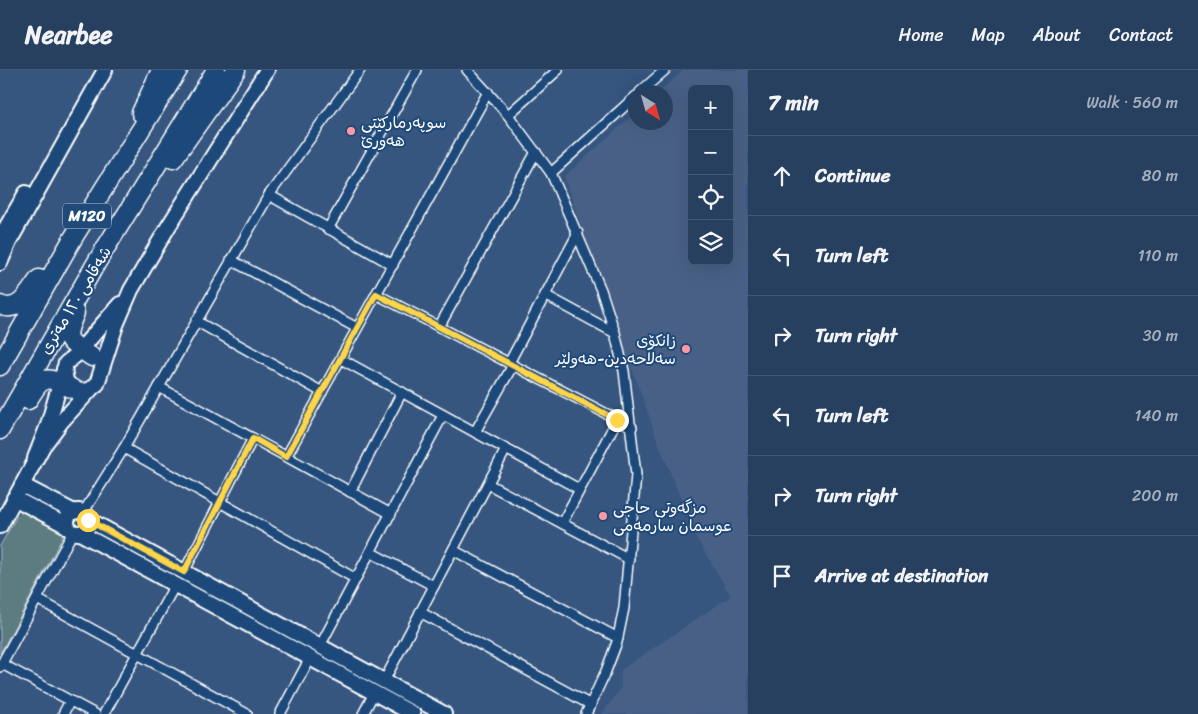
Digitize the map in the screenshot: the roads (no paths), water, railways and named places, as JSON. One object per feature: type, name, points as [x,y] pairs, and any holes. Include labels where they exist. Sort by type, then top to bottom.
[{"type":"highway","points":[[109,180],[160,70]]},
{"type":"highway","name":"شەقامی ١٢٠ مەتری","points":[[0,366],[73,238],[178,70]]},
{"type":"highway","name":"شەقامی ١٢٠ مەتری","points":[[0,430],[131,205],[216,70]]},
{"type":"highway","points":[[131,205],[163,173],[236,70]]},
{"type":"highway","points":[[0,305],[11,308],[19,305],[73,238]]},
{"type":"highway","points":[[82,350],[68,338],[68,330],[98,260]]},
{"type":"highway","points":[[0,438],[39,383],[47,379],[62,382]]},
{"type":"street","points":[[0,238],[95,70]]},
{"type":"street","points":[[0,263],[9,242],[105,70]]},
{"type":"street","points":[[35,458],[52,433],[96,384],[116,325],[131,290],[168,226],[267,70]]},
{"type":"street","points":[[73,530],[67,518],[82,515],[124,448],[268,195],[360,70]]},
{"type":"street","points":[[328,229],[417,70]]},
{"type":"street","points":[[467,70],[508,115],[550,172],[578,233],[601,290],[615,333],[624,371],[632,427],[636,475],[624,608],[618,638],[606,671],[586,714]]},
{"type":"street","points":[[508,115],[558,70]]},
{"type":"street","points":[[648,85],[665,70]]},
{"type":"street","points":[[286,457],[488,92]]},
{"type":"street","points":[[550,172],[628,103]]},
{"type":"street","points":[[439,327],[536,152]]},
{"type":"street","points":[[268,195],[393,265]]},
{"type":"street","points":[[475,432],[578,233]]},
{"type":"street","points":[[231,260],[357,328]]},
{"type":"street","points":[[0,526],[35,458],[62,382],[67,362],[82,350],[131,290]]},
{"type":"street","points":[[376,294],[632,427]]},
{"type":"street","points":[[545,295],[615,333]]},
{"type":"street","points":[[196,321],[322,392]]},
{"type":"street","points":[[82,350],[99,365],[100,375]]},
{"type":"street","points":[[340,358],[579,490]]},
{"type":"street","points":[[62,382],[83,391],[92,388]]},
{"type":"street","points":[[159,387],[390,514]]},
{"type":"street","points":[[350,492],[402,392]]},
{"type":"street","points":[[320,646],[444,415]]},
{"type":"street","points":[[562,523],[617,420]]},
{"type":"street","points":[[184,572],[253,438]]},
{"type":"street","points":[[124,448],[356,579]]},
{"type":"street","points":[[384,681],[506,450]]},
{"type":"street","points":[[22,484],[444,714]]},
{"type":"street","points":[[488,484],[629,559]]},
{"type":"street","points":[[14,498],[413,714]]},
{"type":"street","points":[[73,530],[87,528],[82,515]]},
{"type":"street","points":[[73,530],[1,665],[95,714]]},
{"type":"street","points":[[453,550],[618,638]]},
{"type":"street","points":[[370,552],[434,586]]},
{"type":"street","points":[[104,714],[175,585]]},
{"type":"street","points":[[37,599],[248,714]]},
{"type":"street","points":[[420,612],[591,705]]},
{"type":"street","points":[[280,714],[310,658]]},
{"type":"street","points":[[343,676],[350,663]]},
{"type":"street","points":[[363,714],[374,693]]},
{"type":"street","points":[[63,714],[70,700]]},
{"type":"place","name":"سوپەرمارکێتی هەورێ","points":[[351,131]]},
{"type":"place","name":"زانکۆی سەلاحەدین-هەولێر","points":[[686,349]]},
{"type":"place","name":"مزگەوتی حاجی عوسمان سارمەمی","points":[[603,516]]}]
